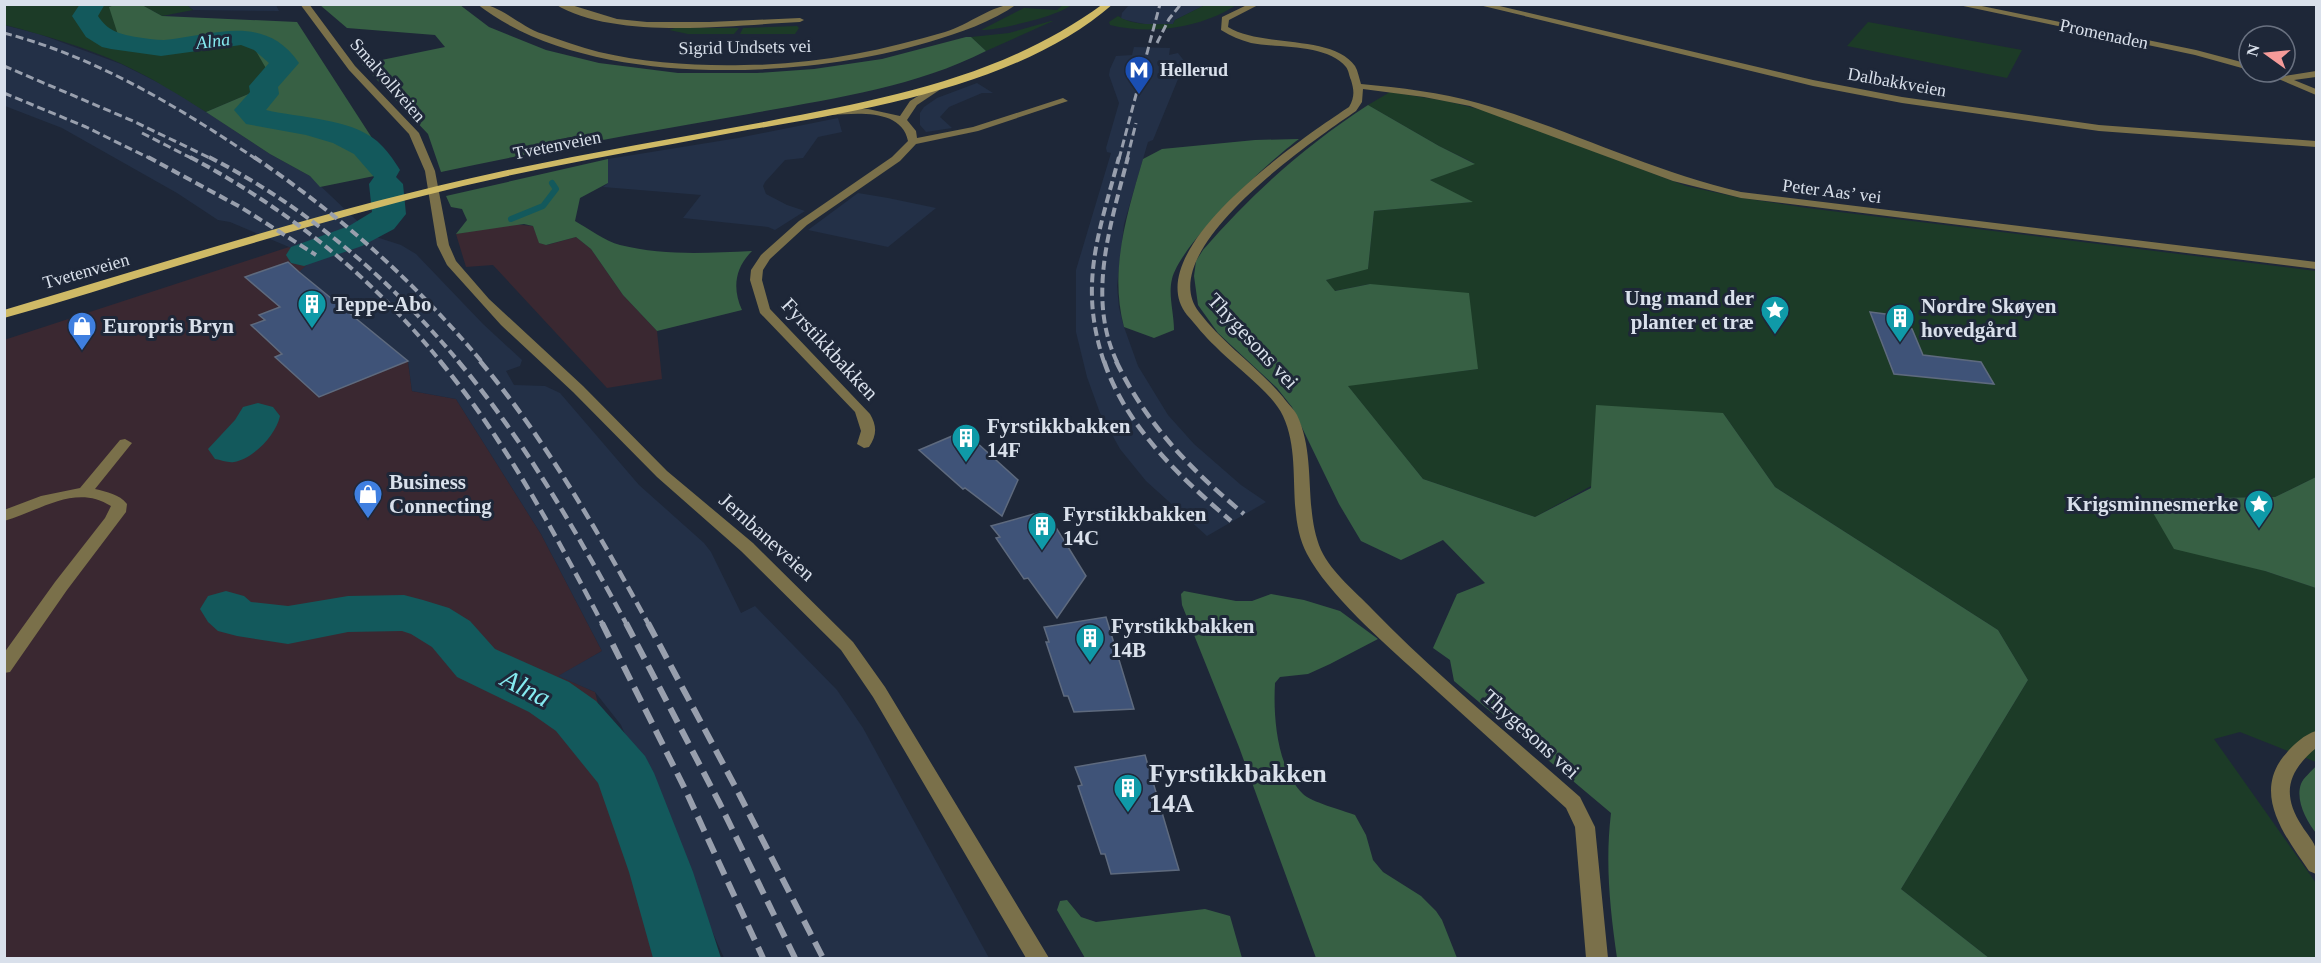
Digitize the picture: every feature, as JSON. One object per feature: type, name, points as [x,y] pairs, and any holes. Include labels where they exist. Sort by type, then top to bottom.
[{"type":"main road","name":"Tvetenveien","points":[[4,314],[375,205],[528,168],[829,112],[942,85],[1007,62],[1043,46],[1080,26],[1109,4]]},
{"type":"street","name":"Smalvollveien","points":[[304,4],[352,68],[414,133],[428,165],[432,185]]},
{"type":"street","name":"Sigrid Undsets vei","points":[[481,4],[521,30],[582,51],[644,63],[729,68],[815,63],[890,51],[964,29],[1013,4]]},
{"type":"street","points":[[559,4],[583,13],[647,24],[752,24],[800,20]]},
{"type":"street","points":[[1256,4],[1225,19],[1223,26],[1227,31],[1251,39],[1314,49],[1334,55],[1350,66],[1358,86]]},
{"type":"street","name":"Dalbakkveien","points":[[1479,4],[1813,83],[1909,102],[2109,129],[2316,144]]},
{"type":"street","name":"Promenaden","points":[[1958,4],[2196,53],[2237,64]]},
{"type":"street","points":[[2297,76],[2316,74]]},
{"type":"street","points":[[2297,83],[2316,92]]},
{"type":"street","points":[[903,121],[913,103],[942,85]]},
{"type":"street","name":"Peter Aas’ vei","points":[[1358,86],[1423,94],[1487,108],[1652,172],[1731,193],[2316,267]]},
{"type":"street","name":"Thygesons vei","points":[[1358,86],[1359,101],[1353,109],[1292,150],[1225,212],[1200,240],[1190,258],[1184,282],[1186,297],[1191,311],[1202,324],[1219,343],[1262,381],[1290,415],[1299,450],[1306,527],[1314,552],[1331,577],[1391,639],[1573,803],[1585,827],[1597,958]]},
{"type":"street","name":"Fyrstikkbakken","points":[[864,444],[869,430],[860,410],[764,310],[757,286],[757,270],[765,257],[788,235],[896,159],[914,142],[975,129],[1062,101]]},
{"type":"street","points":[[829,112],[877,113],[903,121],[911,130],[914,142]]},
{"type":"street","name":"Jernbaneveien","points":[[432,185],[436,216],[446,253],[484,302],[662,474],[747,547],[847,646],[879,692],[1038,958]]},
{"type":"street","points":[[85,491],[125,442]]},
{"type":"street","points":[[4,516],[44,501],[85,491],[110,496],[119,504],[118,512],[61,586],[4,667]]},
{"type":"street","points":[[2316,738],[2297,752],[2287,764],[2281,777],[2280,802],[2287,819],[2316,866]]},
{"type":"shaded area","points":[[187,5],[276,5],[279,11],[193,10]]},
{"type":"shaded area","points":[[1129,5],[1205,5],[1175,20],[1173,24],[1144,24],[1121,19],[1122,13]]},
{"type":"shaded area","points":[[4,25],[39,34],[121,64],[173,90],[270,154],[310,176],[373,236],[401,245],[416,254],[483,324],[522,360],[520,366],[506,371],[514,385],[545,386],[560,393],[639,485],[704,543],[711,552],[741,613],[755,606],[837,690],[863,728],[989,958],[724,958],[621,725],[595,692],[558,676],[602,651],[541,534],[456,399],[412,391],[408,361],[299,272],[311,261],[289,247],[230,222],[218,220],[177,193],[62,128],[5,106]]},
{"type":"shaded area","points":[[1134,47],[1170,48],[1169,55],[1178,53],[1185,62],[1153,140],[1148,142],[1124,224],[1117,286],[1124,327],[1138,366],[1168,415],[1194,444],[1241,485],[1266,502],[1207,536],[1146,481],[1120,449],[1100,413],[1087,377],[1076,332],[1076,270],[1111,153],[1107,152],[1106,148],[1119,103],[1109,75],[1110,69],[1116,56],[1132,55]]},
{"type":"shaded area","points":[[977,83],[993,93],[982,93],[949,107],[940,117],[952,128],[926,132],[920,125],[920,113],[924,107],[937,98]]},
{"type":"shaded area","points":[[838,118],[842,132],[818,137],[803,158],[785,160],[765,182],[763,186],[766,194],[805,211],[775,230],[768,227],[683,218],[701,195],[603,187],[608,183],[608,159],[738,138]]},
{"type":"shaded area","points":[[858,193],[936,208],[888,247],[808,230]]},
{"type":"shaded area","points":[[510,224],[533,226],[540,243],[547,245],[576,237],[591,249],[623,295],[657,331],[662,379],[607,388],[493,265],[466,267],[456,234]]},
{"type":"shaded area","points":[[289,247],[311,261],[300,272],[408,361],[412,391],[456,399],[541,534],[602,651],[559,676],[595,692],[662,958],[5,958],[4,340]]},
{"type":"green space","points":[[117,4],[142,5],[162,16],[297,22],[394,172],[320,187],[310,176],[270,154],[206,112],[260,89],[267,70],[253,46],[231,39],[163,49],[120,41],[109,7]]},
{"type":"green space","points":[[4,5],[117,5],[109,7],[163,49],[231,38],[253,46],[268,70],[260,89],[206,112],[155,81],[108,58],[64,42],[5,25]]},
{"type":"green space","points":[[142,5],[187,5],[193,10],[162,16]]},
{"type":"green space","points":[[320,5],[460,5],[489,27],[546,50],[599,63],[678,73],[757,73],[814,69],[882,59],[966,37],[971,37],[986,51],[929,74],[870,91],[441,172],[428,134],[362,64],[445,47],[435,35],[347,28]]},
{"type":"green space","points":[[1063,5],[1071,5],[1054,14],[1028,22],[981,30],[1024,8],[1057,10]]},
{"type":"green space","points":[[1205,5],[1236,5],[1208,19],[1175,27],[1126,28],[1110,25],[1109,22],[1118,16],[1137,23],[1173,24],[1175,20]]},
{"type":"green space","points":[[1053,21],[986,51],[971,37],[1009,33]]},
{"type":"green space","points":[[1868,22],[2022,50],[2007,78],[1847,46]]},
{"type":"green space","points":[[797,26],[799,28],[795,34],[740,34],[743,28]]},
{"type":"green space","points":[[675,28],[739,28],[734,34],[688,34],[669,30]]},
{"type":"green space","points":[[1390,92],[1446,101],[1490,112],[1686,186],[1736,197],[1807,208],[2316,271],[2316,477],[2275,497],[2145,499],[2265,571],[2316,588],[2316,762],[2240,732],[2214,739],[2316,883],[2316,958],[1989,958],[1901,889],[2028,680],[1998,630],[1775,487],[1723,413],[1535,517],[1423,479],[1347,385],[1478,369],[1370,284],[1334,291],[1326,280],[1368,268],[1374,211],[1471,202],[1430,180],[1474,163],[1439,146],[1368,105]]},
{"type":"green space","points":[[1368,105],[1475,164],[1430,180],[1473,202],[1374,211],[1368,269],[1326,280],[1335,291],[1370,284],[1469,293],[1478,369],[1348,386],[1423,479],[1535,517],[1591,488],[1596,405],[1723,413],[1775,487],[1998,630],[2028,680],[1901,889],[1989,958],[1617,958],[1609,886],[1608,850],[1611,813],[1454,681],[1450,660],[1433,648],[1457,594],[1485,583],[1443,540],[1401,560],[1361,541],[1339,504],[1292,407],[1277,388],[1218,333],[1198,305],[1194,276],[1196,261],[1203,250],[1280,172]]},
{"type":"green space","points":[[1299,139],[1227,204],[1191,245],[1172,279],[1174,330],[1154,338],[1124,327],[1118,284],[1119,263],[1126,221],[1143,159],[1162,149],[1255,140]]},
{"type":"green space","points":[[608,159],[608,183],[580,198],[575,221],[609,241],[653,251],[686,253],[752,251],[742,264],[737,279],[737,294],[742,310],[657,331],[623,295],[591,249],[576,237],[546,245],[539,243],[533,226],[524,224],[456,234],[467,220],[462,209],[451,207],[446,196]]},
{"type":"green space","points":[[2316,477],[2316,588],[2265,571],[2174,549],[2145,499],[2275,497]]},
{"type":"green space","points":[[1184,591],[1236,601],[1252,601],[1271,594],[1304,600],[1340,611],[1378,639],[1308,674],[1280,677],[1275,683],[1278,742],[1287,770],[1303,794],[1320,803],[1355,815],[1366,835],[1373,860],[1383,872],[1421,896],[1436,911],[1442,920],[1457,958],[1316,958],[1239,747],[1182,605],[1181,594]]},
{"type":"green space","points":[[2316,766],[2316,833],[2301,804],[2300,790],[2302,782]]},
{"type":"green space","points":[[1067,900],[1081,917],[1096,922],[1205,909],[1230,916],[1242,958],[1085,958],[1057,910],[1060,901]]},
{"type":"building","name":"Teppe-Abo","points":[[288,262],[408,361],[319,397],[275,357],[282,354],[251,325],[265,320],[259,315],[280,307],[245,277]]},
{"type":"building","name":"Nordre Skøyen hovedgård","points":[[1870,312],[1901,316],[1907,328],[1912,329],[1923,355],[1981,362],[1994,384],[1894,374]]},
{"type":"building","name":"Fyrstikkbakken 14F","points":[[964,431],[1018,480],[1002,516],[965,488],[963,489],[919,450]]},
{"type":"building","name":"Fyrstikkbakken 14C","points":[[1041,512],[1047,513],[1086,576],[1057,618],[1028,578],[1024,579],[996,538],[1000,537],[991,526]]},
{"type":"building","name":"Fyrstikkbakken 14B","points":[[1106,617],[1134,709],[1074,712],[1068,696],[1064,696],[1046,642],[1049,642],[1044,627]]},
{"type":"building","name":"Fyrstikkbakken 14A","points":[[1145,755],[1179,870],[1111,874],[1105,854],[1101,854],[1078,786],[1082,785],[1075,767]]},
{"type":"waterway","name":"Alna","points":[[93,4],[85,16],[95,31],[111,41],[161,48],[243,37],[263,44],[285,63],[263,86],[265,94],[249,110],[257,118],[309,126],[344,136],[365,147],[384,170]]},
{"type":"waterway","points":[[511,219],[543,206],[556,189],[552,183]]},
{"type":"waterway","name":"Alna","points":[[304,255],[361,234],[381,221],[389,214],[386,184]]},
{"type":"waterway","name":"Alna","points":[[231,449],[256,424],[258,416]]},
{"type":"waterway","name":"Alna","points":[[226,609],[237,618],[288,625],[348,614],[404,613],[430,621],[451,634],[476,663],[549,697],[576,716],[624,773],[661,872],[687,958]]},
{"type":"railway","points":[[1119,159],[1160,4]]},
{"type":"railway","points":[[1157,43],[1169,19],[1181,4]]},
{"type":"railway","points":[[4,33],[38,43],[103,69],[166,102],[256,159]]},
{"type":"railway","points":[[4,66],[133,121],[212,159]]},
{"type":"railway","points":[[4,93],[86,127],[151,159]]},
{"type":"railway","points":[[1127,159],[1136,123]]},
{"type":"railway","points":[[142,133],[193,159]]},
{"type":"railway","points":[[148,157],[242,208],[316,255]]},
{"type":"railway","points":[[190,157],[261,199],[326,247],[386,301],[441,362]]},
{"type":"railway","points":[[209,157],[280,198],[344,247],[375,273],[459,362]]},
{"type":"railway","points":[[254,157],[316,202],[375,251],[430,304],[482,362]]},
{"type":"railway","points":[[1104,362],[1096,334],[1092,283],[1099,235],[1119,157]]},
{"type":"railway","points":[[1117,362],[1108,337],[1103,312],[1102,286],[1109,234],[1128,157]]},
{"type":"railway","points":[[440,361],[487,423],[508,456],[548,523],[603,625]]},
{"type":"railway","points":[[458,361],[528,455],[589,556],[627,625]]},
{"type":"railway","points":[[480,361],[528,423],[550,456],[649,625]]},
{"type":"railway","points":[[1104,361],[1126,408],[1140,429],[1174,468],[1231,521]]},
{"type":"railway","points":[[1116,361],[1141,405],[1171,445],[1244,514]]},
{"type":"railway","points":[[626,623],[720,804],[795,958]]},
{"type":"railway","points":[[648,623],[823,958]]},
{"type":"railway","points":[[603,625],[684,787],[763,958]]},
{"type":"place","name":"Hellerud","points":[[1139,96]]},
{"type":"place","name":"Teppe-Abo","points":[[312,330]]},
{"type":"place","name":"Ung mand der planter et træ","points":[[1775,336]]},
{"type":"place","name":"Nordre Skøyen hovedgård","points":[[1900,344]]},
{"type":"place","name":"Europris Bryn","points":[[82,352]]},
{"type":"place","name":"Fyrstikkbakken 14F","points":[[966,464]]},
{"type":"place","name":"Business Connecting","points":[[368,520]]},
{"type":"place","name":"Krigsminnesmerke","points":[[2259,530]]},
{"type":"place","name":"Fyrstikkbakken 14C","points":[[1042,552]]},
{"type":"place","name":"Fyrstikkbakken 14B","points":[[1090,664]]},
{"type":"place","name":"Fyrstikkbakken 14A","points":[[1128,814]]}]
